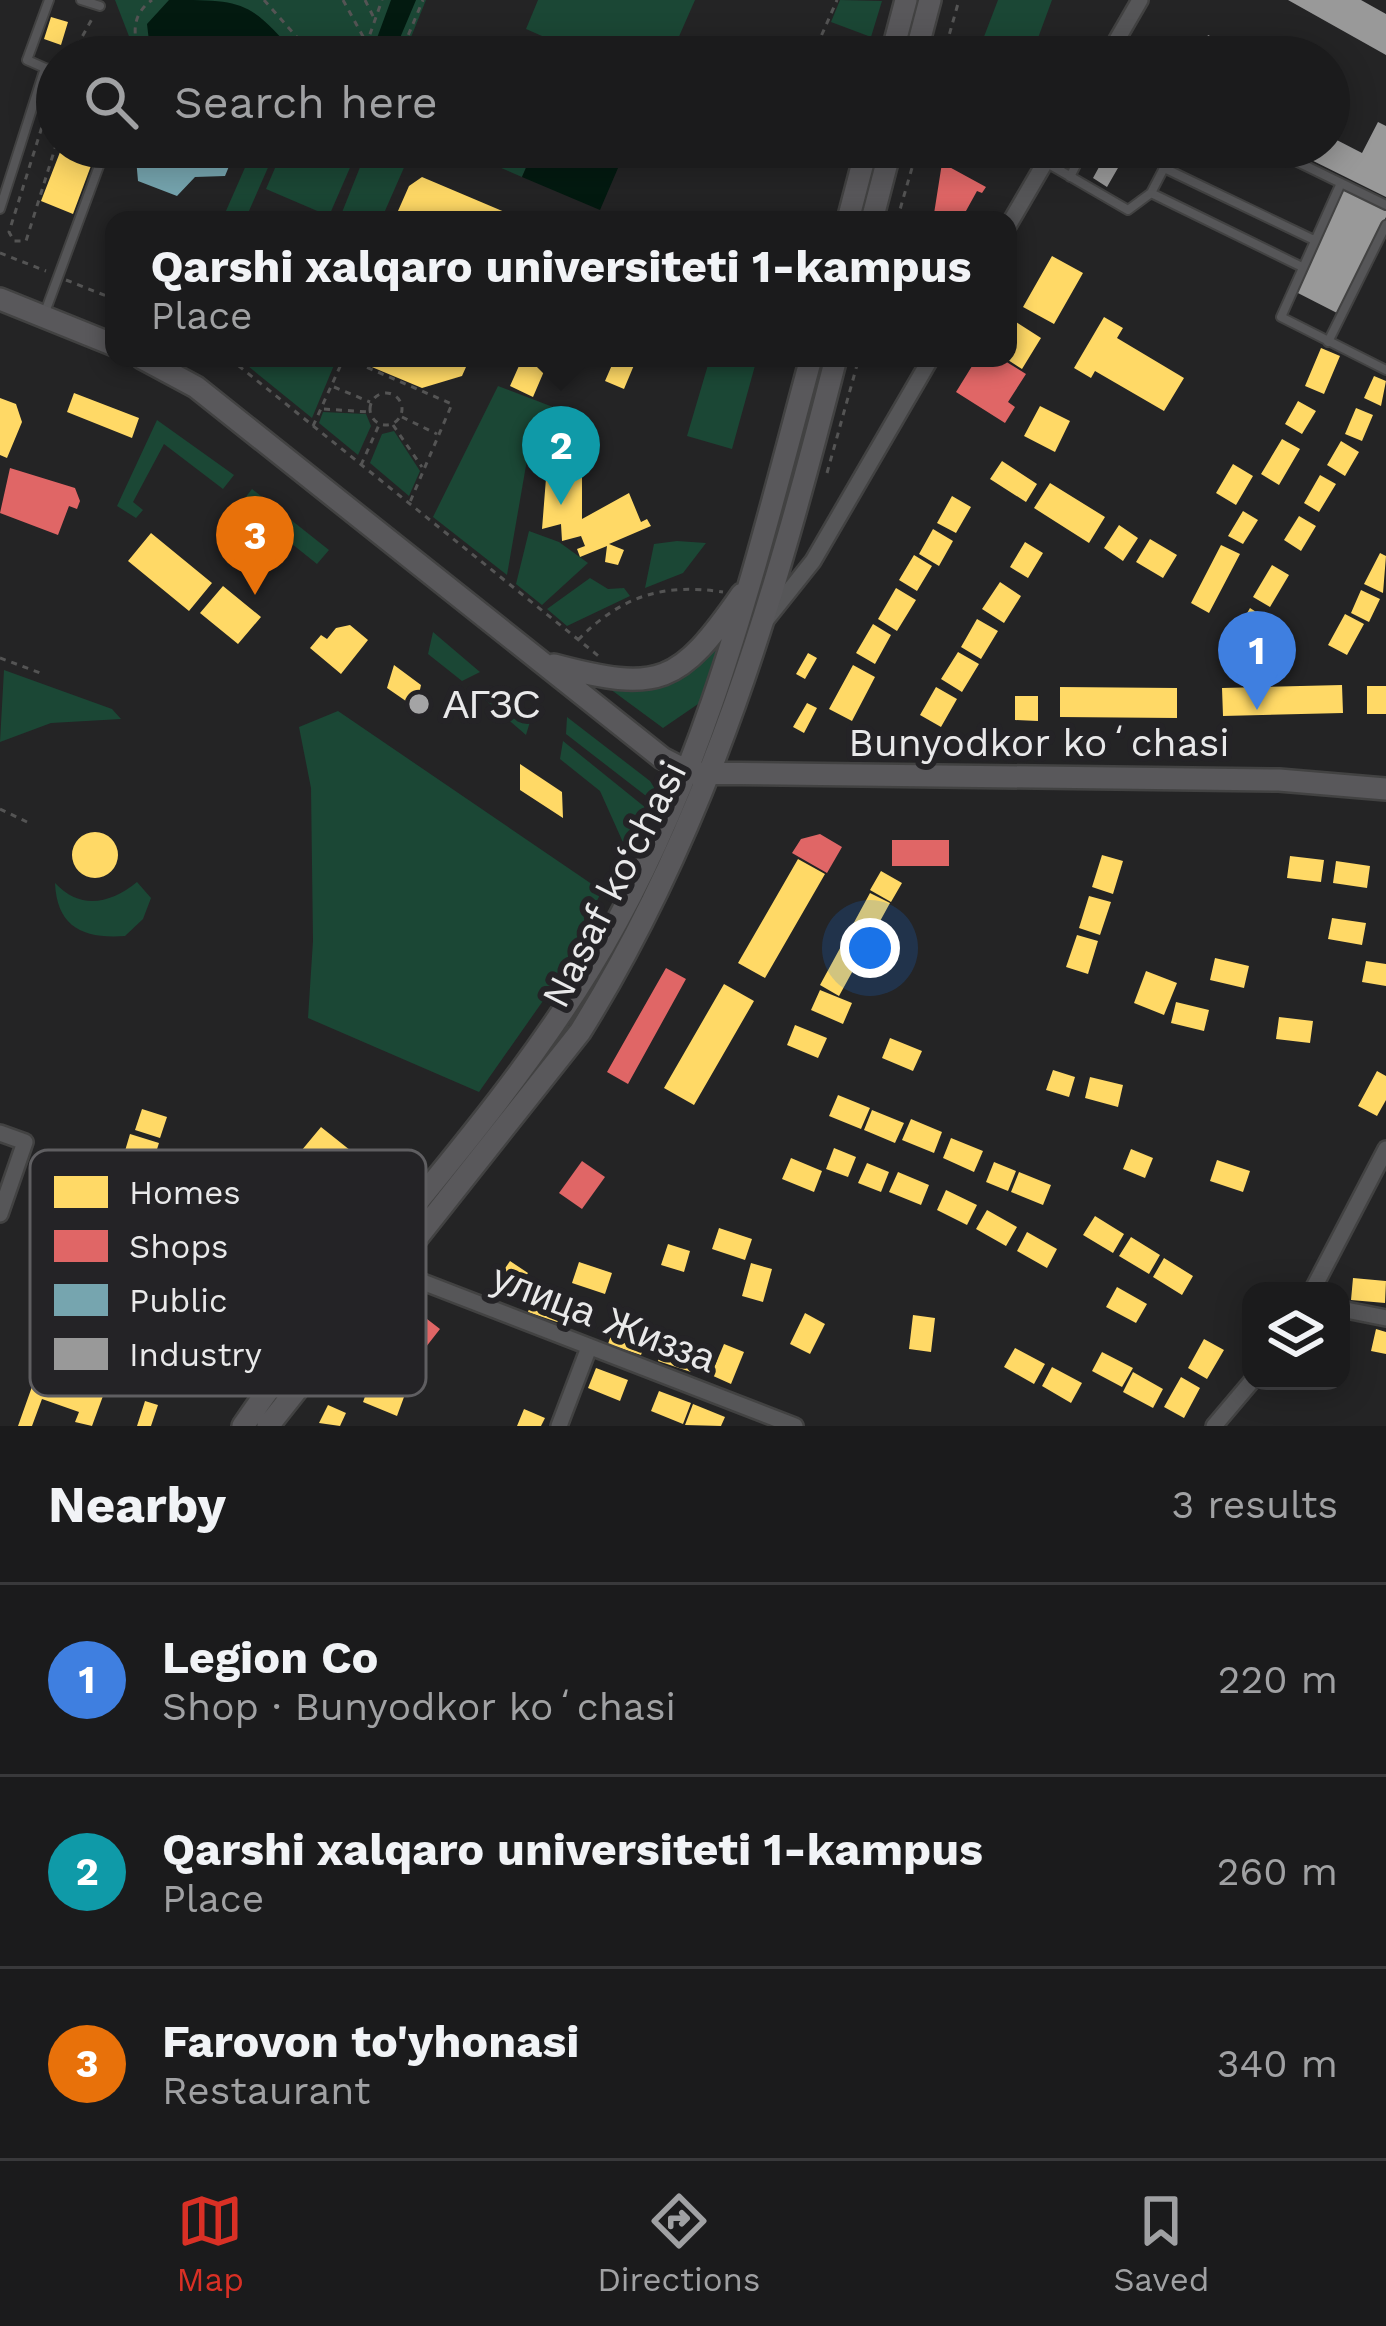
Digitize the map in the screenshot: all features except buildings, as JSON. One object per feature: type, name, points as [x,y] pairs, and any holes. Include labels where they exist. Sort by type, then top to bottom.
[{"type":"main road","points":[[897,36],[906,0]]},
{"type":"main road","points":[[921,36],[931,0]]},
{"type":"main road","points":[[850,211],[862,168]]},
{"type":"main road","points":[[874,211],[886,168]]},
{"type":"main road","points":[[0,299],[105,341]]},
{"type":"main road","points":[[159,367],[196,387],[662,758],[702,775]]},
{"type":"main road","name":"Nasaf ko‘chasi","points":[[426,1189],[561,1015],[702,775],[809,367]]},
{"type":"main road","name":"Nasaf ko‘chasi","points":[[426,1223],[580,1032],[631,945],[764,623],[834,367]]},
{"type":"main road","points":[[544,663],[619,683],[658,678],[685,663],[752,579]]},
{"type":"main road","name":"Bunyodkor koʻchasi","points":[[702,775],[1280,780],[1386,789]]},
{"type":"main road","name":"Nasaf ko‘chasi","points":[[243,1426],[266,1396]]},
{"type":"main road","name":"Nasaf ko‘chasi","points":[[268,1426],[291,1396]]},
{"type":"street","points":[[1119,36],[1140,0]]},
{"type":"street","points":[[1017,211],[1042,168]]},
{"type":"street","points":[[764,623],[814,561],[926,367]]},
{"type":"street","points":[[0,1133],[26,1142],[0,1214]]},
{"type":"street","points":[[1317,1282],[1383,1158]]},
{"type":"street","name":"улица Жизза","points":[[426,1284],[795,1426]]},
{"type":"street","points":[[1350,1311],[1386,1318]]},
{"type":"street","points":[[559,1426],[588,1350]]},
{"type":"street","points":[[1214,1426],[1244,1390]]},
{"type":"lane","points":[[36,64],[27,60],[49,0]]},
{"type":"lane","points":[[81,0],[100,6]]},
{"type":"lane","points":[[0,208],[36,96]]},
{"type":"lane","points":[[44,316],[98,168]]},
{"type":"lane","points":[[1062,168],[1128,210],[1151,193],[1164,168],[1312,239]]},
{"type":"lane","points":[[1070,177],[1074,168]]},
{"type":"lane","points":[[1311,168],[1386,205]]},
{"type":"lane","points":[[1341,183],[1281,317],[1386,370]]},
{"type":"lane","points":[[1151,193],[1300,266]]},
{"type":"lane","points":[[1328,342],[1386,225]]},
{"type":"path","points":[[136,36],[138,10],[152,0]]},
{"type":"path","points":[[264,0],[296,36]]},
{"type":"path","points":[[343,0],[363,36]]},
{"type":"path","points":[[365,0],[375,20]]},
{"type":"path","points":[[370,36],[382,0]]},
{"type":"path","points":[[408,36],[423,0]]},
{"type":"path","points":[[821,36],[837,0]]},
{"type":"path","points":[[949,36],[959,0]]},
{"type":"path","points":[[83,36],[100,6]]},
{"type":"path","points":[[36,146],[9,232],[20,243],[26,242],[49,168]]},
{"type":"path","points":[[900,211],[912,168]]},
{"type":"path","points":[[22,191],[40,197]]},
{"type":"path","points":[[240,367],[607,663]]},
{"type":"path","points":[[313,426],[340,367]]},
{"type":"path","points":[[365,367],[452,404],[410,504]]},
{"type":"path","points":[[827,473],[856,367]]},
{"type":"path","points":[[392,394],[398,381]]},
{"type":"path","points":[[331,386],[371,402]]},
{"type":"path","points":[[381,394],[392,394],[402,405],[400,416],[392,424],[380,424],[370,412],[371,402],[381,394]]},
{"type":"path","points":[[321,409],[370,412]]},
{"type":"path","points":[[400,416],[439,435]]},
{"type":"path","points":[[362,465],[380,424]]},
{"type":"path","points":[[392,424],[424,470]]},
{"type":"path","points":[[578,640],[617,608],[651,590],[680,586],[725,592]]},
{"type":"path","points":[[0,669],[2,659],[44,674]]},
{"type":"path","points":[[0,809],[27,822]]},
{"type":"green space","points":[[115,0],[426,0],[411,36],[129,36]]},
{"type":"green space","points":[[538,0],[695,0],[679,36],[542,36],[526,29]]},
{"type":"green space","points":[[840,0],[882,1],[871,36],[831,22]]},
{"type":"green space","points":[[998,0],[1052,0],[1039,36],[984,36]]},
{"type":"green space","points":[[245,168],[268,168],[249,211],[226,211]]},
{"type":"green space","points":[[275,168],[350,168],[331,211],[317,211],[266,189]]},
{"type":"green space","points":[[360,168],[404,168],[385,211],[343,211]]},
{"type":"green space","points":[[501,168],[526,168],[522,177]]},
{"type":"green space","points":[[249,367],[333,367],[312,418]]},
{"type":"green space","points":[[707,367],[755,367],[732,449],[687,436]]},
{"type":"green space","points":[[498,386],[553,407],[553,423],[537,424],[532,431],[507,575],[433,517]]},
{"type":"green space","points":[[323,412],[366,414],[371,426],[358,455],[319,423]]},
{"type":"green space","points":[[157,420],[234,475],[223,489],[164,444],[133,502],[143,510],[136,518],[117,506]]},
{"type":"green space","points":[[394,431],[420,471],[409,496],[370,463],[382,434]]},
{"type":"green space","points":[[252,489],[329,550],[317,564],[241,503]]},
{"type":"green space","points":[[529,531],[559,542],[588,563],[542,605],[516,584]]},
{"type":"green space","points":[[706,543],[683,573],[645,588],[654,544]]},
{"type":"green space","points":[[590,578],[608,589],[624,588],[630,596],[567,626],[547,609]]},
{"type":"green space","points":[[433,632],[480,672],[462,681],[428,654]]},
{"type":"green space","points":[[723,632],[701,702],[663,728],[606,686],[634,688]]},
{"type":"green space","points":[[4,670],[112,709],[121,719],[51,723],[0,742]]},
{"type":"green space","points":[[497,686],[532,715],[526,735],[481,696]]},
{"type":"green space","points":[[338,711],[602,891],[552,988],[479,1092],[308,1018],[313,941],[311,788],[299,727]]},
{"type":"green space","points":[[567,717],[650,781],[655,789],[650,799],[566,734]]},
{"type":"green space","points":[[563,741],[646,808],[626,849],[600,791],[560,759]]},
{"type":"green space","points":[[137,882],[151,898],[143,919],[125,936],[97,935],[75,927],[61,910],[55,883],[75,897],[95,901]]},
{"type":"shaded area","points":[[169,0],[214,1],[243,7],[279,36],[148,36],[147,24]]},
{"type":"shaded area","points":[[391,0],[416,0],[401,36],[378,36]]},
{"type":"shaded area","points":[[526,168],[618,168],[600,210],[522,177]]},
{"type":"place","name":"Qarshi xalqaro universiteti 1-kampus","points":[[561,505]]},
{"type":"place","name":"Farovon to'yhonasi","points":[[255,595]]},
{"type":"place","name":"АГЗС","points":[[419,704]]},
{"type":"place","name":"Legion Co","points":[[1257,710]]}]
